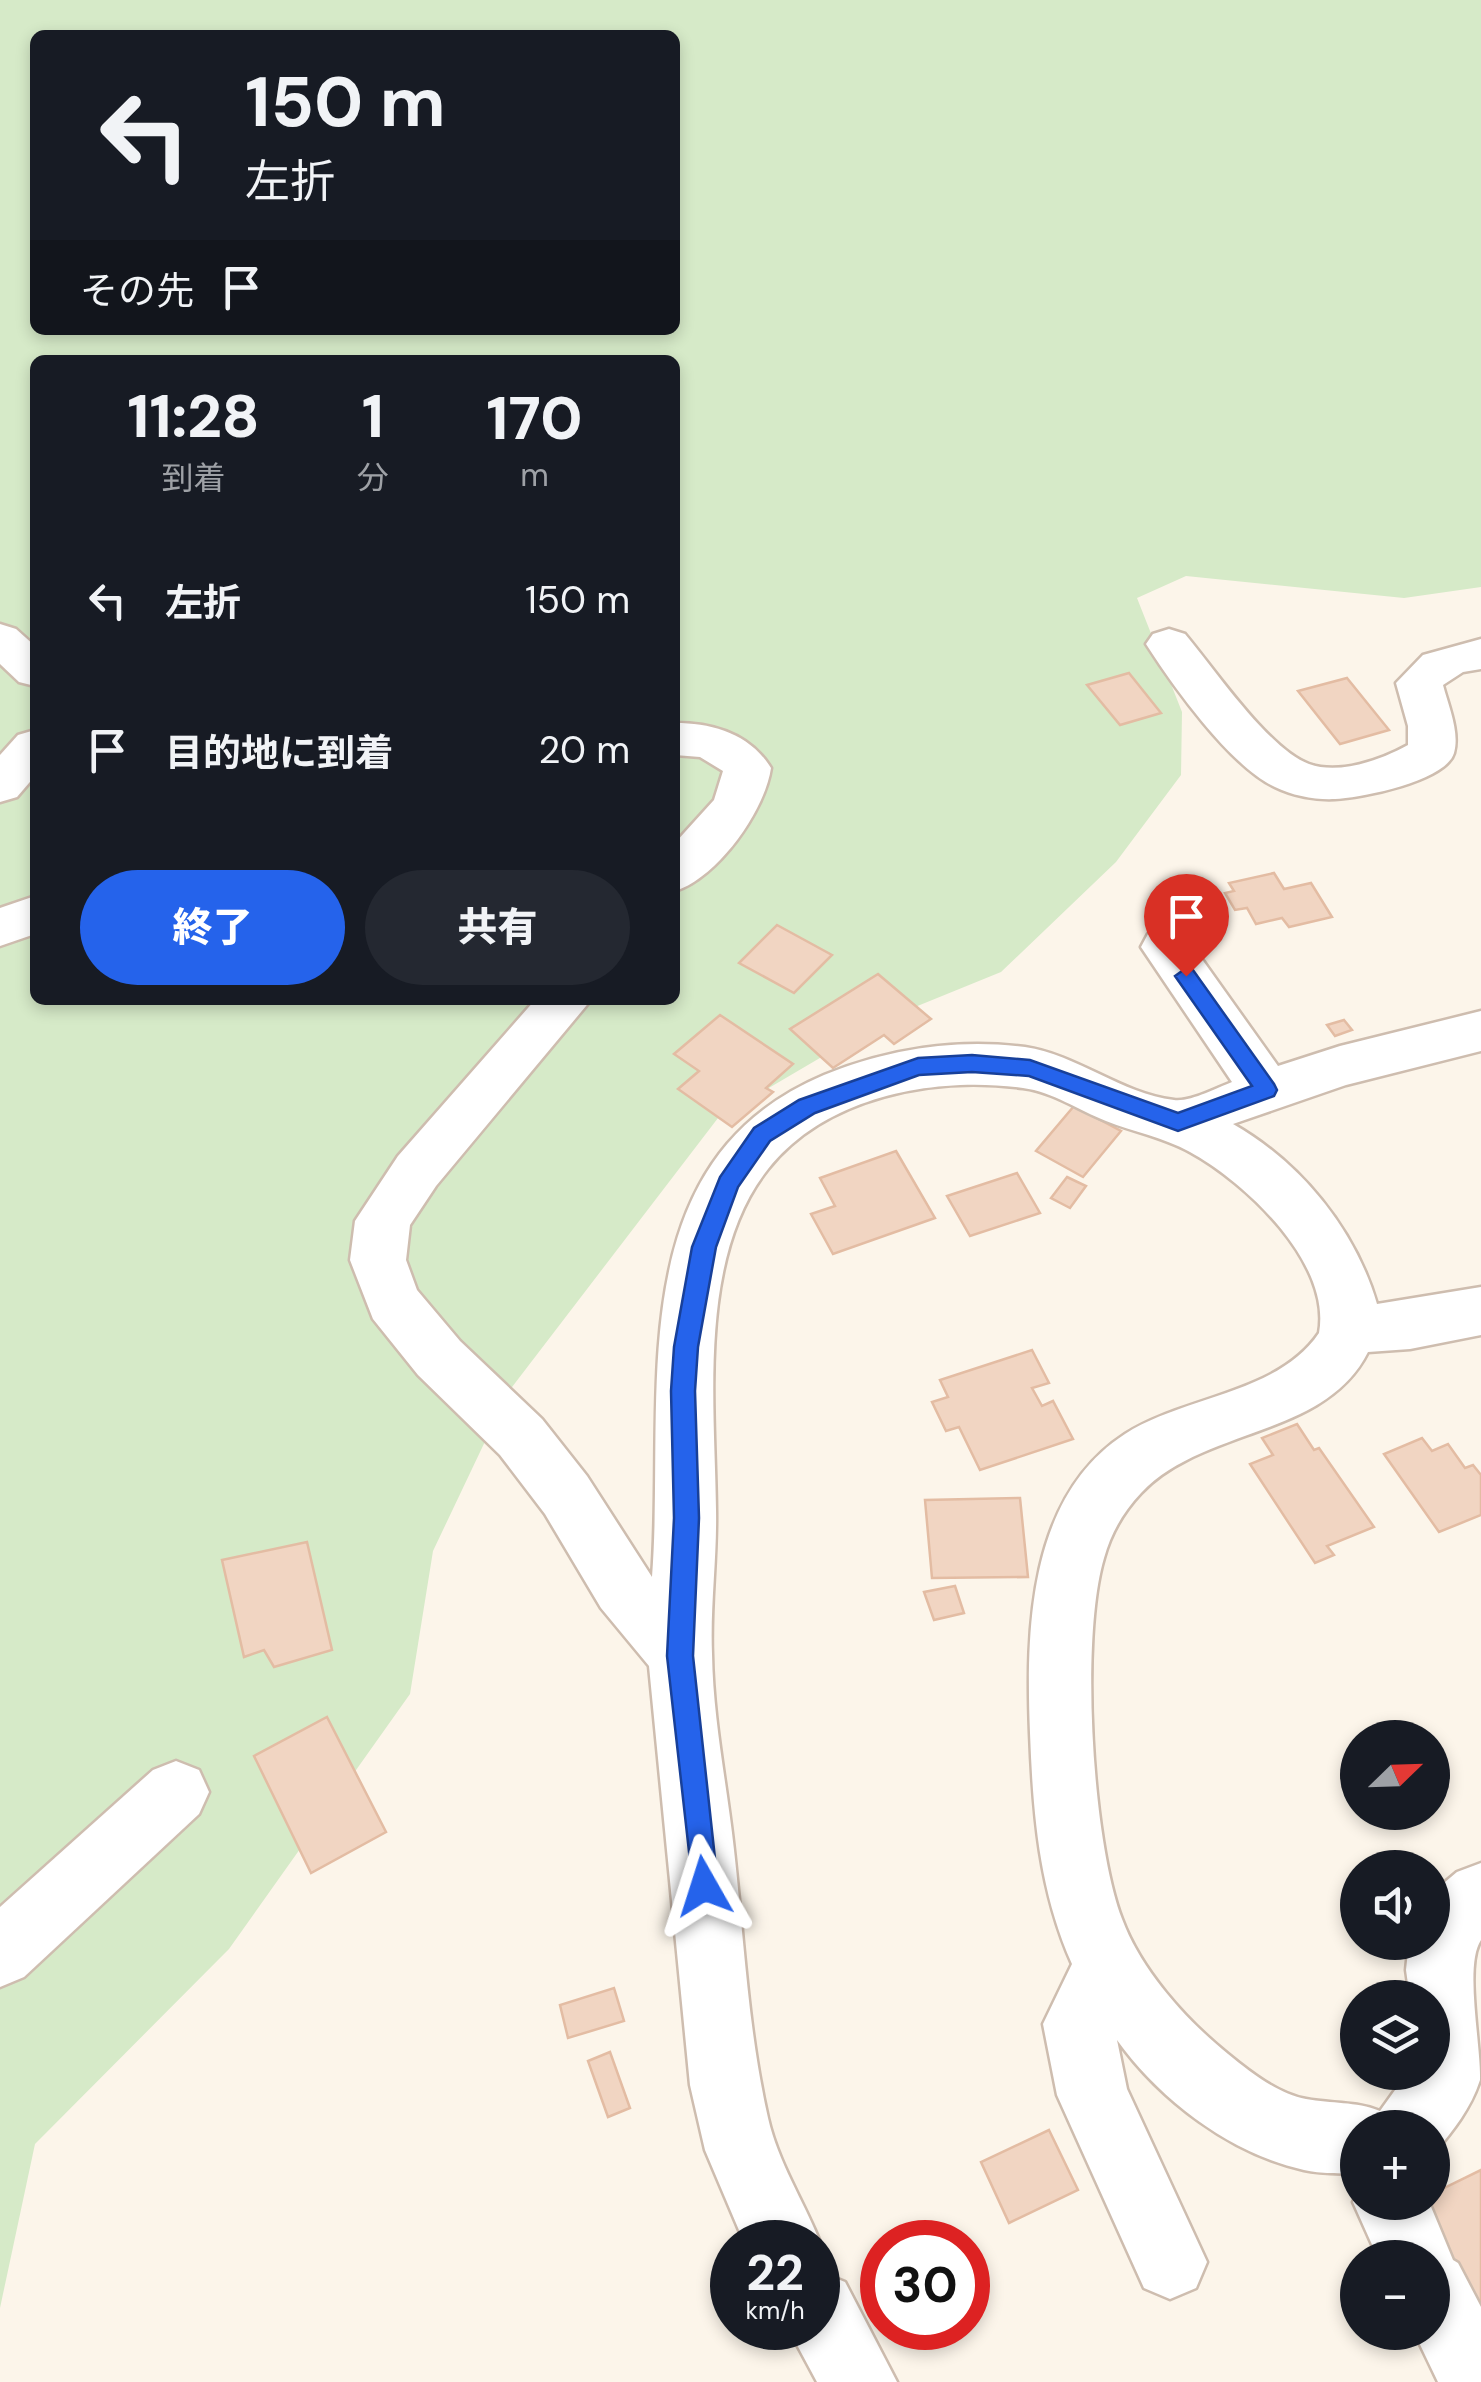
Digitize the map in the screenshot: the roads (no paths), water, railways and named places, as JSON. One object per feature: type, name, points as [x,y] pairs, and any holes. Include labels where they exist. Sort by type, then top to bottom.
[{"type":"street","points":[[0,639],[30,666]]},
{"type":"street","points":[[1170,644],[1279,770],[1313,782],[1348,782],[1398,772],[1431,752],[1431,726],[1420,682],[1429,670],[1448,659],[1481,654]]},
{"type":"street","points":[[680,739],[709,741],[734,752],[747,768],[747,786],[736,808],[680,868]]},
{"type":"street","points":[[0,785],[30,752]]},
{"type":"street","points":[[0,928],[30,916]]},
{"type":"street","points":[[1166,948],[1266,1090]]},
{"type":"street","points":[[560,1005],[417,1171],[383,1221],[378,1260],[393,1302],[440,1358],[522,1437],[566,1495],[622,1588],[680,1656]]},
{"type":"street","points":[[1178,1122],[1340,1066],[1481,1031]]},
{"type":"street","points":[[771,2220],[734,2127],[717,2024],[680,1656],[686,1518],[686,1347],[704,1247],[728,1183],[762,1134],[807,1106],[918,1066],[1030,1068],[1178,1122],[1216,1140],[1280,1186],[1316,1234],[1348,1300],[1348,1337],[1331,1361],[1298,1386],[1154,1446],[1122,1470],[1096,1506],[1067,1570],[1058,1630],[1063,1754],[1074,1862],[1092,1930],[1109,1964],[1137,2012],[1225,2097],[1300,2134],[1340,2137]]},
{"type":"street","points":[[1348,1330],[1410,1325],[1481,1311]]},
{"type":"street","points":[[0,1954],[176,1792]]},
{"type":"street","points":[[1424,2110],[1450,2064],[1440,1942],[1458,1910],[1481,1896]]},
{"type":"street","points":[[1109,1964],[1078,2024],[1093,2095],[1170,2262]]},
{"type":"street","points":[[1450,2326],[1478,2382]]},
{"type":"street","points":[[840,2348],[859,2382]]}]
